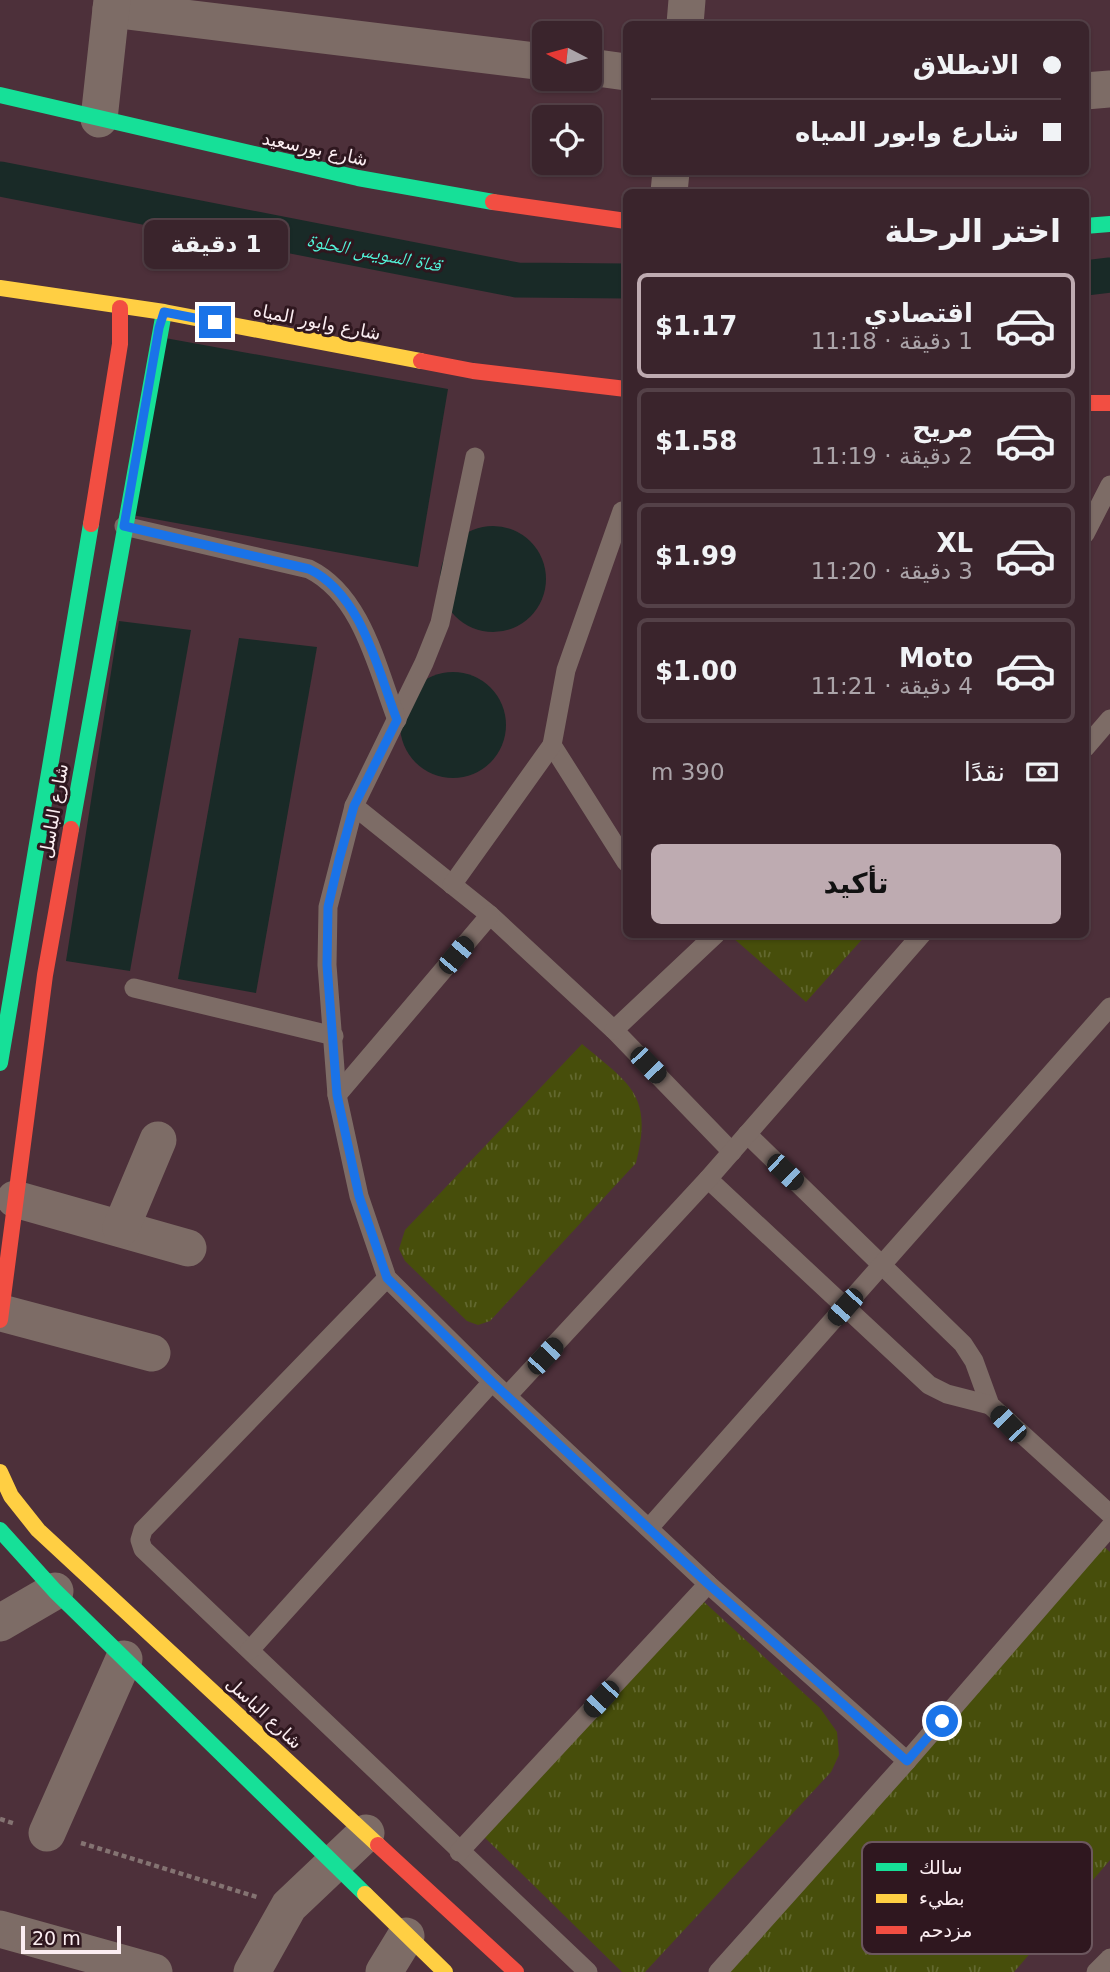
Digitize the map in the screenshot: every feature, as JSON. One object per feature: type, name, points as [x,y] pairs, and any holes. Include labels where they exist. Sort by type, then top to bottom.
[{"type":"main road","name":"شارع بورسعيد","points":[[0,95],[358,178],[512,205],[623,221]]},
{"type":"main road","points":[[1089,226],[1110,224]]},
{"type":"main road","name":"شارع وابور المياه","points":[[0,288],[164,312],[473,371],[623,389]]},
{"type":"main road","name":"شارع الباسل","points":[[0,1063],[113,395],[120,344],[120,307]]},
{"type":"main road","name":"شارع الباسل","points":[[1,1317],[46,975],[159,328],[164,312]]},
{"type":"main road","points":[[1089,403],[1110,403]]},
{"type":"main road","name":"شارع الباسل","points":[[0,1472],[11,1496],[38,1530],[516,1972]]},
{"type":"main road","points":[[0,1530],[55,1591],[445,1972]]},
{"type":"street","points":[[685,21],[687,0]]},
{"type":"street","points":[[99,119],[111,4],[532,60]]},
{"type":"street","points":[[602,69],[623,72]]},
{"type":"street","points":[[1089,90],[1110,89]]},
{"type":"street","points":[[121,1228],[158,1140]]},
{"type":"street","points":[[15,1199],[188,1248]]},
{"type":"street","points":[[1,1317],[152,1353]]},
{"type":"street","points":[[0,1623],[55,1591]]},
{"type":"street","points":[[47,1833],[124,1659]]},
{"type":"street","points":[[252,1972],[289,1906],[366,1833]]},
{"type":"street","points":[[0,1929],[154,1972]]},
{"type":"street","points":[[384,1972],[406,1936]]},
{"type":"lane","points":[[475,457],[440,623],[397,720],[354,806],[328,907],[327,965],[337,1095],[359,1196],[387,1278],[492,1382],[708,1584],[907,1761]]},
{"type":"lane","points":[[1089,526],[1110,485]]},
{"type":"lane","points":[[452,885],[552,745],[566,670],[622,511]]},
{"type":"lane","points":[[124,526],[309,569],[324,577],[340,590],[358,622],[397,720]]},
{"type":"lane","points":[[1089,743],[1110,719]]},
{"type":"lane","points":[[552,745],[623,857]]},
{"type":"lane","points":[[354,806],[490,915],[614,1030],[732,1152]]},
{"type":"lane","points":[[337,1095],[490,915]]},
{"type":"lane","points":[[614,1030],[709,938]]},
{"type":"lane","points":[[508,1395],[708,1179],[919,938]]},
{"type":"lane","points":[[134,988],[334,1036]]},
{"type":"lane","points":[[649,1528],[1110,1007]]},
{"type":"lane","points":[[747,1135],[963,1344],[974,1361],[990,1405],[1110,1514]]},
{"type":"lane","points":[[708,1179],[929,1385],[947,1394],[990,1405]]},
{"type":"lane","points":[[387,1278],[143,1530],[140,1540],[143,1549],[588,1972]]},
{"type":"lane","points":[[250,1650],[492,1382]]},
{"type":"lane","points":[[718,1972],[907,1761],[1110,1527]]},
{"type":"lane","points":[[459,1852],[708,1584]]},
{"type":"lane","points":[[1096,1972],[1110,1958]]},
{"type":"path","points":[[0,1819],[289,1906]]},
{"type":"green space","points":[[733,938],[863,938],[806,1002]]},
{"type":"green space","points":[[582,1044],[614,1070],[634,1093],[642,1121],[636,1163],[490,1321],[478,1325],[467,1321],[405,1261],[399,1249],[405,1230]]},
{"type":"green space","points":[[1102,1545],[1110,1552],[1110,1860],[1092,1881],[1092,1842],[862,1842],[862,1954],[1029,1954],[1014,1972],[714,1972]]},
{"type":"green space","points":[[691,1590],[820,1708],[837,1732],[839,1755],[831,1772],[645,1972],[622,1972],[475,1828]]},
{"type":"shaded area","points":[[165,338],[448,389],[418,567],[132,515]]},
{"type":"shaded area","points":[[493,526],[513,530],[531,541],[542,559],[546,579],[542,599],[531,617],[513,628],[493,632],[473,628],[455,617],[444,599],[440,579],[444,559],[455,541],[473,530]]},
{"type":"shaded area","points":[[119,621],[191,630],[130,971],[66,961]]},
{"type":"shaded area","points":[[239,638],[317,647],[256,993],[178,979]]},
{"type":"shaded area","points":[[453,672],[473,676],[490,688],[502,705],[506,725],[502,745],[490,762],[473,774],[453,778],[433,774],[416,762],[404,745],[400,725],[404,705],[416,688],[433,676]]},
{"type":"waterway","name":"قناة السويس الحلوة","points":[[0,179],[517,280],[623,281]]},
{"type":"waterway","name":"قناة السويس الحلوة","points":[[1089,278],[1110,275]]},
{"type":"traffic: fast","points":[[0,95],[358,178],[493,202]]},
{"type":"traffic: fast","points":[[1089,226],[1110,224]]},
{"type":"traffic: fast","points":[[71,829],[164,312]]},
{"type":"traffic: fast","points":[[0,1063],[91,524]]},
{"type":"traffic: fast","points":[[0,1530],[55,1591],[365,1894]]},
{"type":"traffic: slow","points":[[0,288],[164,312],[421,361]]},
{"type":"traffic: slow","points":[[0,1472],[11,1496],[38,1530],[378,1845]]},
{"type":"traffic: slow","points":[[365,1894],[445,1972]]},
{"type":"traffic: jam","points":[[493,202],[623,221]]},
{"type":"traffic: jam","points":[[91,524],[120,344],[120,308]]},
{"type":"traffic: jam","points":[[421,361],[473,371],[623,389]]},
{"type":"traffic: jam","points":[[1089,403],[1110,403]]},
{"type":"traffic: jam","points":[[0,1320],[45,975],[71,829]]},
{"type":"traffic: jam","points":[[378,1845],[516,1972]]},
{"type":"route","points":[[215,322],[164,312],[124,526],[309,569],[324,577],[340,590],[358,622],[397,720],[354,806],[328,907],[327,965],[337,1095],[359,1196],[387,1278],[492,1382],[708,1584],[907,1761],[942,1721]]}]
